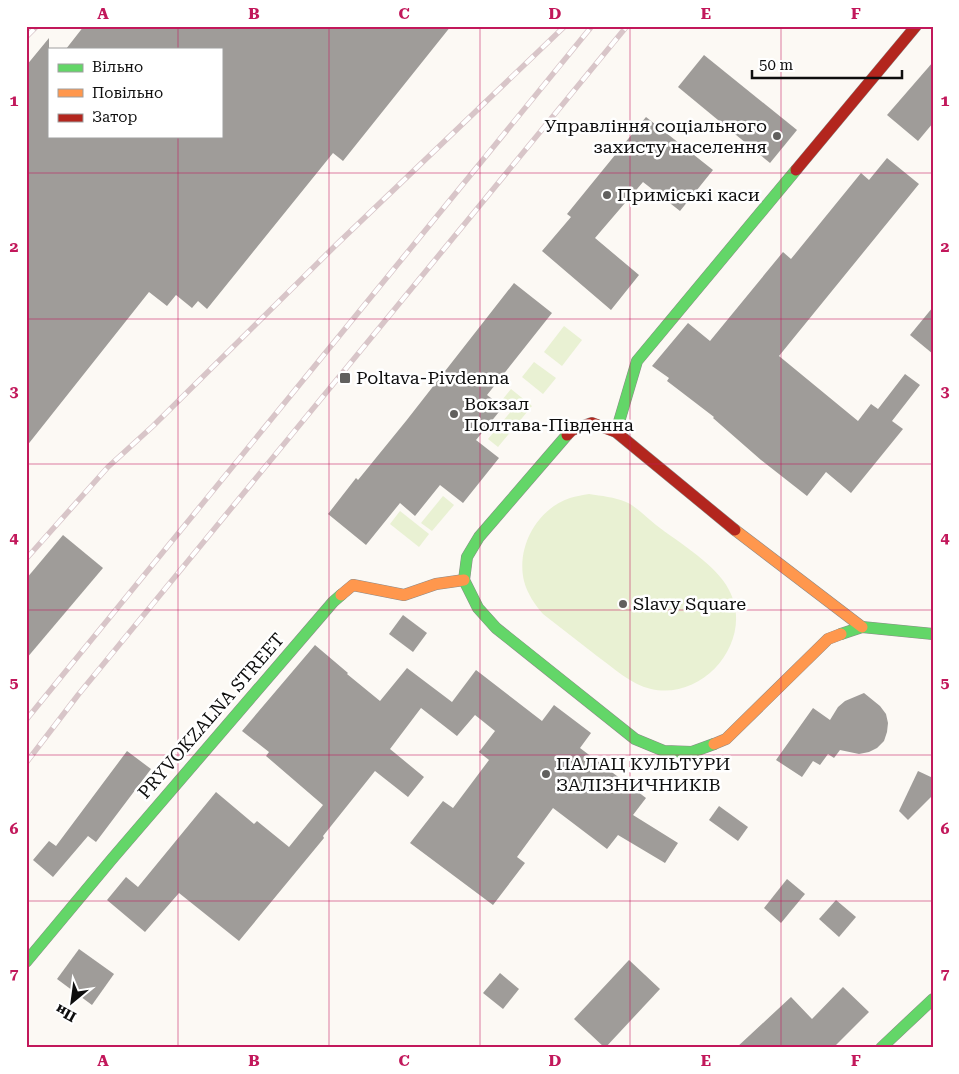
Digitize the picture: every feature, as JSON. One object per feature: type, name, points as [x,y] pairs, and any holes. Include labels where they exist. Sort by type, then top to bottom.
[{"type":"main road","points":[[616,432],[637,361],[916,26]]},
{"type":"main road","points":[[862,627],[764,553],[616,432],[592,424],[572,430],[479,537],[468,558],[464,580],[478,608],[496,628],[635,739],[664,752],[692,752],[726,739],[828,639],[862,627],[933,634]]},
{"type":"main road","name":"PRYVOKZALNA STREET","points":[[26,962],[333,602],[353,585],[404,596],[436,584],[464,580]]},
{"type":"main road","points":[[881,1048],[933,999]]},
{"type":"green space","points":[[564,326],[582,340],[562,366],[544,352]]},
{"type":"green space","points":[[534,362],[556,378],[543,394],[522,377]]},
{"type":"green space","points":[[511,389],[532,406],[498,447],[488,439],[513,409],[502,400]]},
{"type":"green space","points":[[589,494],[621,500],[630,504],[696,554],[716,572],[729,590],[735,609],[735,628],[730,646],[720,662],[706,676],[690,685],[671,690],[643,687],[622,675],[597,656],[543,614],[534,603],[525,585],[522,568],[526,543],[532,531],[539,520],[558,503],[572,497]]},
{"type":"green space","points":[[443,496],[454,505],[432,531],[421,523]]},
{"type":"green space","points":[[400,511],[429,534],[419,547],[390,524]]},
{"type":"building","points":[[84,26],[451,26],[343,161],[333,153],[207,309],[198,301],[192,308],[176,295],[167,306],[149,292],[26,447],[26,66],[49,38],[48,138],[222,138],[222,48],[67,48]]},
{"type":"building","points":[[704,55],[797,130],[770,163],[678,87]]},
{"type":"building","points":[[933,62],[933,123],[918,141],[887,115]]},
{"type":"building","points":[[646,117],[713,170],[680,211],[643,182],[595,238],[639,275],[611,310],[542,251],[571,217],[567,214]]},
{"type":"building","points":[[887,158],[919,184],[779,356],[858,421],[871,404],[878,409],[905,374],[920,385],[892,421],[903,429],[851,493],[826,472],[807,496],[761,460],[714,417],[667,381],[669,378],[652,366],[688,323],[710,341],[783,252],[791,259],[861,173],[869,180]]},
{"type":"building","name":"Вокзал Полтава-Південна","points":[[514,283],[552,313],[487,395],[503,407],[476,440],[499,458],[463,503],[440,485],[415,516],[400,503],[366,545],[328,514],[356,478],[358,480],[406,421]]},
{"type":"building","points":[[933,307],[933,354],[910,335]]},
{"type":"building","points":[[63,535],[103,568],[26,659],[26,579]]},
{"type":"building","points":[[403,615],[427,633],[413,652],[389,634]]},
{"type":"building","points":[[315,645],[380,701],[407,668],[452,702],[476,670],[542,721],[554,705],[591,733],[580,748],[646,798],[633,815],[678,843],[665,863],[618,835],[607,849],[553,808],[517,857],[525,863],[493,905],[410,843],[443,801],[453,808],[489,760],[479,752],[495,731],[475,715],[457,736],[421,708],[390,749],[424,777],[408,797],[375,771],[323,836],[324,838],[239,941],[179,893],[145,932],[107,900],[126,877],[138,887],[216,792],[254,824],[257,821],[289,847],[323,805],[266,756],[269,752],[242,731]]},
{"type":"building","points":[[864,693],[880,706],[886,714],[887,732],[884,741],[877,748],[859,754],[840,750],[834,758],[828,754],[820,765],[813,761],[802,777],[776,760],[813,708],[830,720],[838,707],[845,701]]},
{"type":"building","points":[[127,751],[151,769],[96,842],[88,836],[53,877],[33,860],[49,841],[56,846]]},
{"type":"building","points":[[918,771],[933,778],[933,795],[908,820],[899,811]]},
{"type":"building","points":[[719,806],[748,827],[738,841],[709,820]]},
{"type":"building","points":[[787,879],[805,894],[781,923],[764,908]]},
{"type":"building","points":[[836,900],[856,917],[839,937],[819,919]]},
{"type":"building","points":[[79,949],[114,974],[92,1005],[57,979]]},
{"type":"building","points":[[629,960],[660,989],[605,1048],[574,1019]]},
{"type":"building","points":[[500,973],[519,989],[503,1009],[483,993]]},
{"type":"building","points":[[843,987],[869,1012],[833,1048],[736,1048],[791,997],[812,1019]]},
{"type":"railway","points":[[26,37],[37,26]]},
{"type":"railway","points":[[26,559],[108,467],[153,426],[336,245],[565,26]]},
{"type":"railway","points":[[26,720],[592,26]]},
{"type":"railway","points":[[26,763],[78,695],[627,26]]},
{"type":"traffic: fast","points":[[616,432],[637,361],[796,170]]},
{"type":"traffic: fast","points":[[567,435],[479,537],[467,557],[464,580],[478,608],[496,628],[635,739],[664,751],[692,752],[714,744]]},
{"type":"traffic: fast","points":[[26,962],[112,859],[341,595]]},
{"type":"traffic: fast","points":[[841,634],[862,627],[933,634]]},
{"type":"traffic: fast","points":[[881,1048],[933,999]]},
{"type":"traffic: slow","points":[[735,530],[862,627]]},
{"type":"traffic: slow","points":[[341,595],[353,585],[404,595],[436,584],[464,580]]},
{"type":"traffic: slow","points":[[714,744],[726,739],[828,639],[841,634]]},
{"type":"traffic: jam","points":[[796,170],[916,26]]},
{"type":"traffic: jam","points":[[567,435],[572,430],[592,423],[616,432],[735,530]]},
{"type":"place","name":"Управління соціального захисту населення","points":[[777,136]]},
{"type":"place","name":"Приміські каси","points":[[607,195]]},
{"type":"place","name":"Poltava-Pivdenna","points":[[345,378]]},
{"type":"place","name":"Вокзал Полтава-Південна","points":[[454,414]]},
{"type":"place","name":"Slavy Square","points":[[623,604]]},
{"type":"place","name":"ПАЛАЦ КУЛЬТУРИ ЗАЛIЗНИЧНИКIВ","points":[[546,774]]}]
